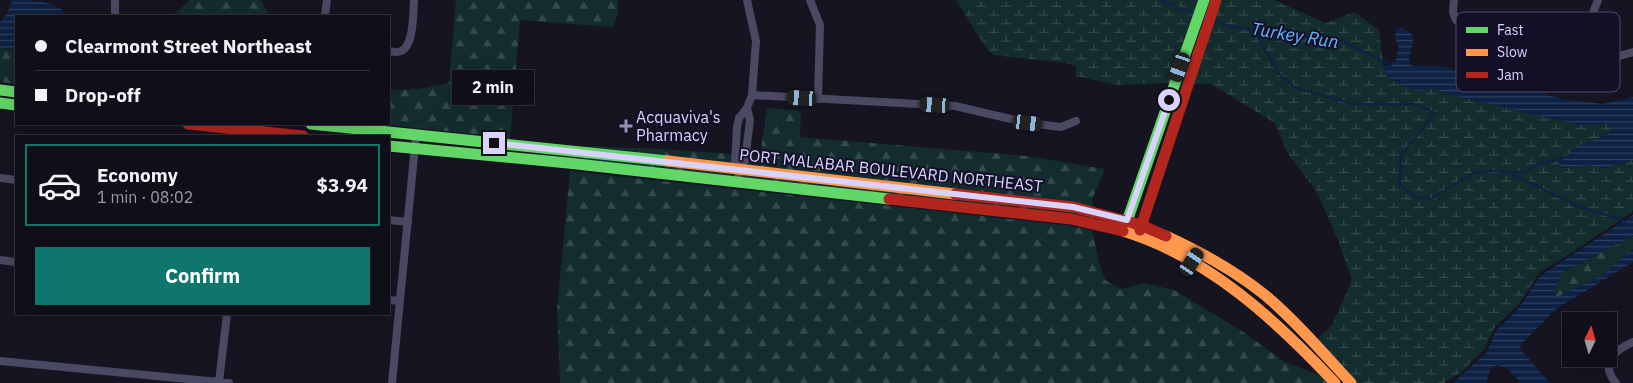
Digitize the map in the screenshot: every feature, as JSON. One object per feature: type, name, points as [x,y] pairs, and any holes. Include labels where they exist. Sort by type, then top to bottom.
[{"type":"street","points":[[115,0],[115,15]]},
{"type":"street","points":[[325,15],[327,0]]},
{"type":"street","points":[[390,51],[399,52],[410,42],[414,0]]},
{"type":"street","points":[[739,170],[735,162],[737,128],[739,118],[747,108],[752,95],[756,41],[746,0]]},
{"type":"street","points":[[810,0],[820,25],[818,99]]},
{"type":"street","points":[[1125,226],[1204,0]]},
{"type":"street","points":[[1138,236],[1216,0]]},
{"type":"street","points":[[1454,0],[1452,12],[1456,20]]},
{"type":"street","points":[[1593,12],[1598,0]]},
{"type":"street","points":[[1620,56],[1633,52]]},
{"type":"street","points":[[0,90],[15,92]]},
{"type":"street","points":[[752,95],[955,106],[1028,123],[1061,127],[1076,121]]},
{"type":"street","points":[[0,103],[15,105]]},
{"type":"street","points":[[738,183],[739,170],[746,160],[750,120],[747,108]]},
{"type":"street","points":[[198,125],[293,135]]},
{"type":"street","name":"PORT MALABAR BOULEVARD NORTHEAST","points":[[321,125],[512,144],[1073,207],[1125,226],[1138,236],[1192,262],[1226,283],[1281,326],[1335,383]]},
{"type":"street","points":[[392,383],[416,135]]},
{"type":"street","points":[[511,158],[512,144]]},
{"type":"street","name":"PORT MALABAR BOULEVARD NORTHEAST","points":[[390,146],[1125,226],[1141,225],[1199,252],[1264,295],[1296,324],[1351,383]]},
{"type":"street","points":[[0,178],[15,180]]},
{"type":"street","points":[[390,220],[408,222]]},
{"type":"street","points":[[1192,262],[1199,252]]},
{"type":"street","points":[[0,260],[15,262]]},
{"type":"street","points":[[1254,304],[1264,295]]},
{"type":"street","points":[[390,300],[399,302]]},
{"type":"street","points":[[219,382],[227,315]]},
{"type":"street","points":[[1616,383],[1610,373],[1611,358],[1618,350],[1633,342]]},
{"type":"street","points":[[0,360],[229,383]]},
{"type":"green space","points":[[190,0],[261,0],[269,15],[173,15]]},
{"type":"green space","points":[[456,0],[618,0],[618,12],[613,27],[520,20],[510,138],[390,125],[390,90],[418,89],[449,83]]},
{"type":"green space","points":[[956,0],[1200,0],[1171,83],[1117,85],[1076,76],[1076,67],[1067,63],[993,55],[978,36]]},
{"type":"green space","points":[[1219,0],[1274,0],[1326,23],[1354,12],[1379,30],[1384,69],[1388,77],[1396,83],[1419,91],[1430,88],[1456,96],[1580,125],[1608,124],[1613,130],[1607,135],[1579,146],[1563,168],[1588,165],[1604,168],[1633,160],[1633,211],[1539,273],[1519,304],[1494,328],[1485,348],[1463,371],[1444,383],[1356,383],[1316,340],[1332,325],[1352,280],[1337,237],[1316,191],[1288,154],[1275,123],[1211,84],[1192,84]]},
{"type":"green space","points":[[0,48],[15,49],[15,84],[0,82]]},
{"type":"green space","points":[[767,108],[801,111],[800,137],[1027,156],[1105,169],[1092,200],[1093,208],[585,148],[585,146],[662,149],[760,156]]},
{"type":"green space","points":[[584,156],[1073,211],[1093,216],[1093,220],[584,161]]},
{"type":"green space","points":[[570,171],[1064,225],[1092,230],[1105,280],[1121,289],[1144,283],[1174,290],[1242,331],[1285,362],[1319,375],[1327,383],[560,383],[557,310]]},
{"type":"green space","points":[[1633,236],[1633,249],[1601,276],[1555,299],[1554,290],[1561,273]]},
{"type":"water","points":[[13,0],[48,3],[60,8],[64,12],[63,15],[15,15],[15,49],[0,48],[0,23]]},
{"type":"water","points":[[1402,28],[1413,35],[1409,62],[1412,66],[1436,66],[1456,70],[1456,92],[1536,92],[1562,99],[1603,104],[1633,97],[1633,160],[1604,168],[1588,165],[1563,168],[1558,162],[1579,146],[1607,135],[1613,130],[1608,124],[1580,125],[1456,96],[1430,88],[1419,91],[1396,83],[1388,77],[1384,66],[1389,66],[1396,60],[1399,48],[1395,37],[1397,30]]},
{"type":"water","points":[[1633,215],[1633,236],[1561,273],[1554,290],[1555,298],[1601,276],[1633,249],[1633,262],[1556,309],[1521,344],[1520,349],[1550,383],[1521,383],[1507,368],[1497,365],[1491,367],[1486,383],[1453,383],[1487,352],[1496,331],[1520,307],[1540,276]]},
{"type":"waterway","name":"Turkey Run","points":[[1160,0],[1193,13]]},
{"type":"waterway","name":"Turkey Run","points":[[1216,21],[1225,25],[1283,35],[1340,40],[1391,65]]},
{"type":"waterway","points":[[1254,30],[1278,73],[1294,87],[1353,104],[1414,104],[1435,113],[1401,156],[1400,185],[1416,197],[1431,199],[1473,173],[1489,171],[1508,172],[1577,206],[1626,221]]},
{"type":"waterway","points":[[1510,172],[1525,172],[1537,164],[1565,158]]},
{"type":"traffic: fast","points":[[1125,227],[1204,0]]},
{"type":"traffic: fast","points":[[0,90],[15,92]]},
{"type":"traffic: fast","points":[[0,103],[15,105]]},
{"type":"traffic: fast","points":[[321,125],[668,161]]},
{"type":"traffic: fast","points":[[390,146],[568,163],[889,199]]},
{"type":"traffic: slow","points":[[668,161],[955,194]]},
{"type":"traffic: slow","points":[[1123,231],[1154,242],[1184,257],[1239,293],[1289,336],[1335,383]]},
{"type":"traffic: slow","points":[[1166,236],[1217,262],[1265,295],[1298,326],[1351,383]]},
{"type":"traffic: jam","points":[[1140,230],[1216,0]]},
{"type":"traffic: jam","points":[[198,125],[293,135]]},
{"type":"traffic: jam","points":[[955,194],[1073,207],[1141,225],[1166,236]]},
{"type":"traffic: jam","points":[[889,199],[1071,219],[1123,231]]},
{"type":"place","name":"Acquaviva's Pharmacy","points":[[626,126]]},
{"type":"route","points":[[494,143],[1073,207],[1127,220],[1169,100]]}]
